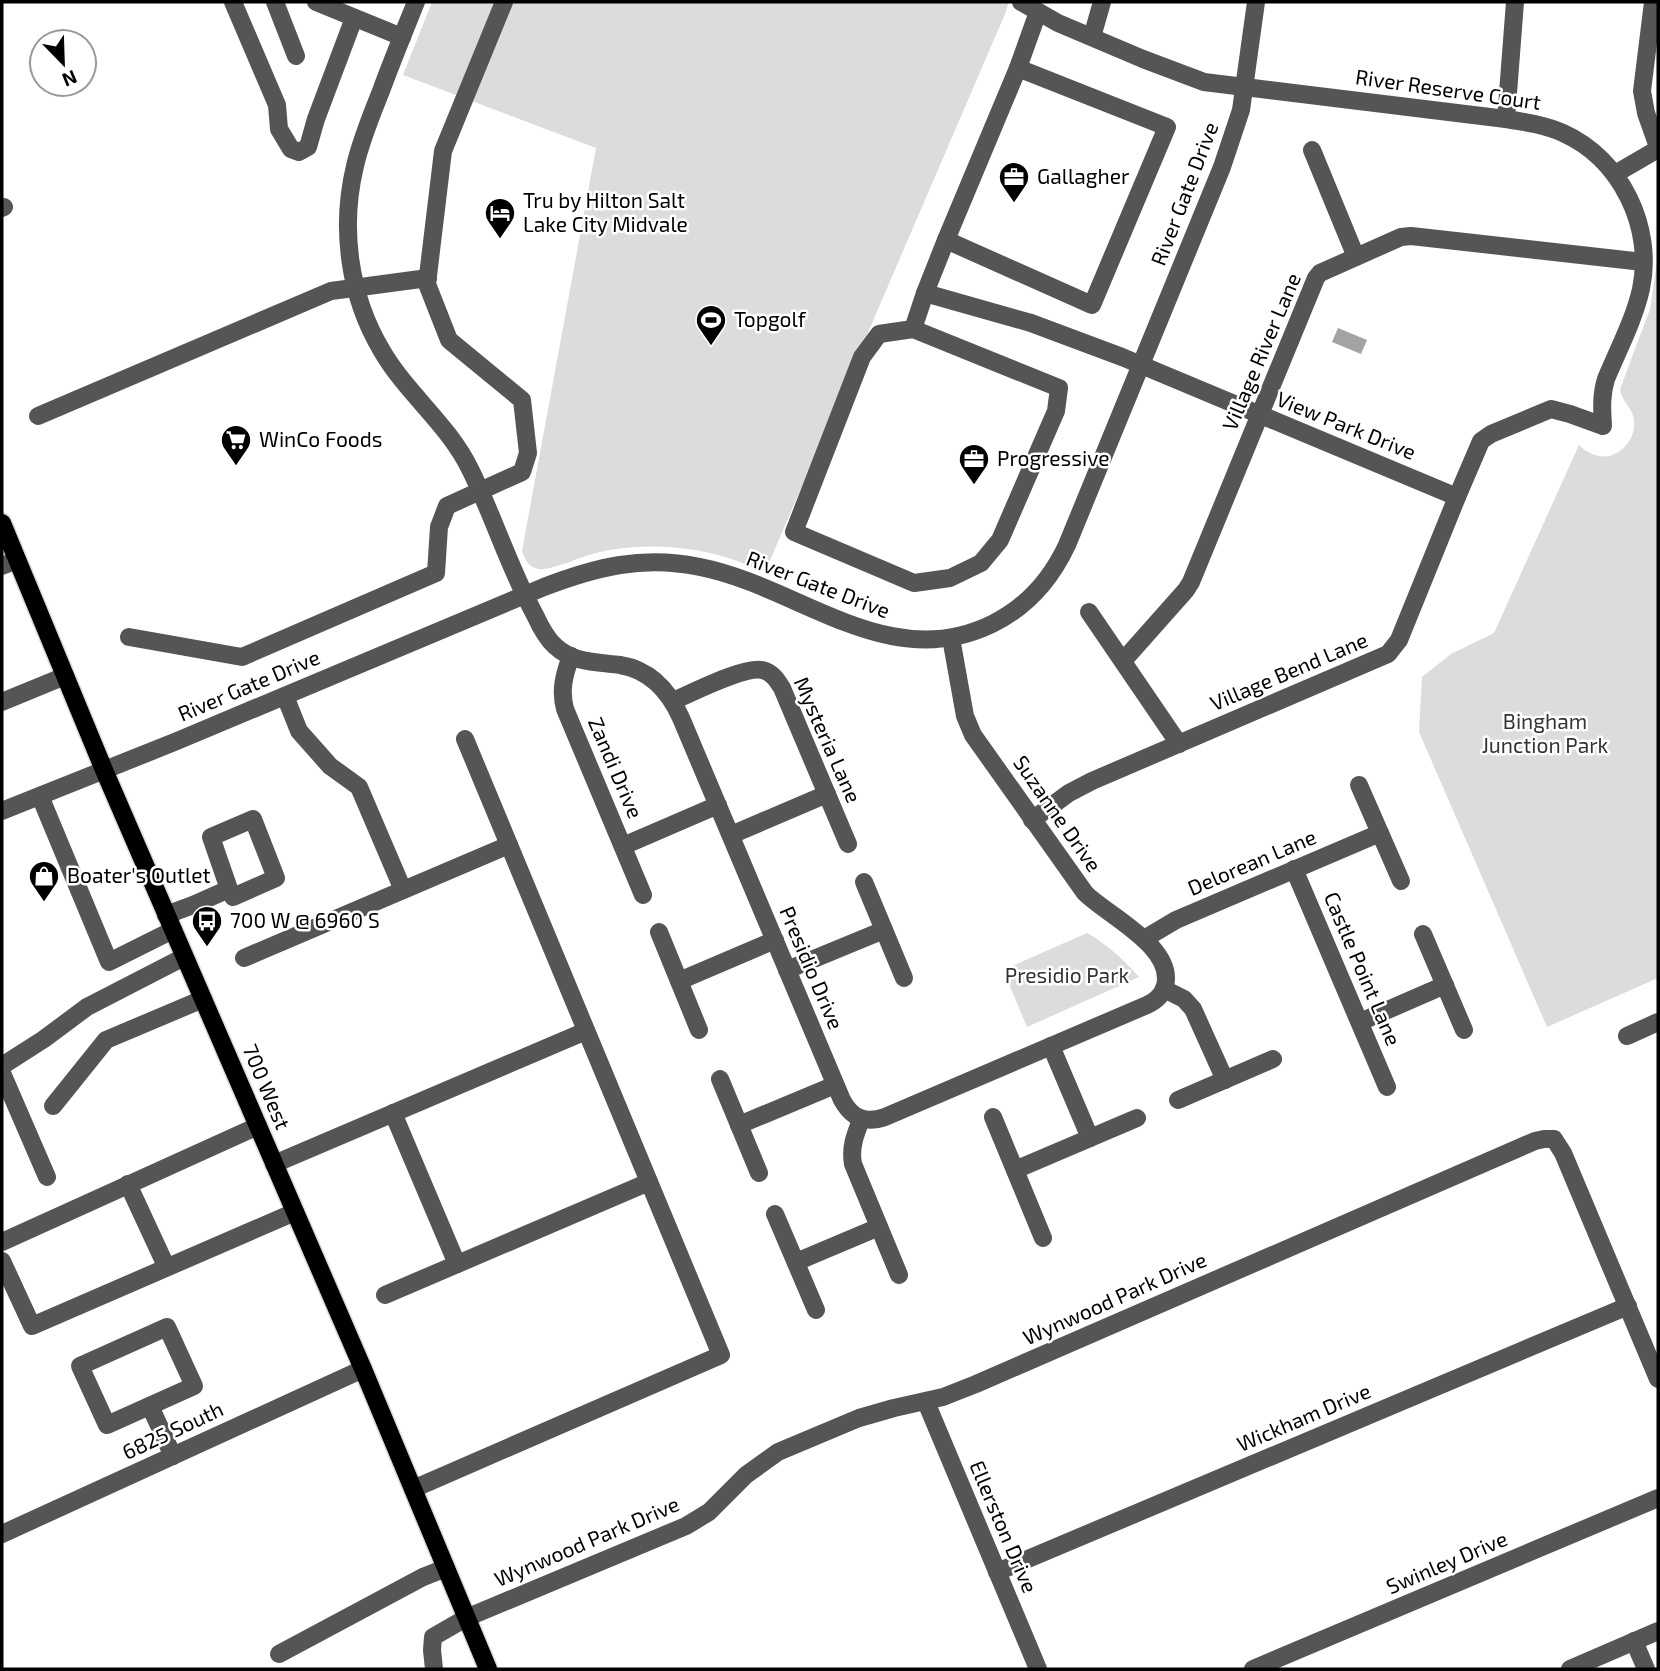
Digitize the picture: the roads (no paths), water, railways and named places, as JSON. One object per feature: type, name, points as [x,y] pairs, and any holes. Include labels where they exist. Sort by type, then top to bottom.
[{"type":"main road","name":"700 West","points":[[2,523],[9,563],[65,676],[363,1369],[488,1669]]},
{"type":"street","points":[[233,2],[277,105],[279,129],[291,149],[299,152],[308,147],[354,18]]},
{"type":"street","points":[[275,2],[296,56]]},
{"type":"street","points":[[317,2],[402,37]]},
{"type":"street","name":"Presidio Drive","points":[[416,2],[366,127],[351,184],[348,234],[351,266],[366,320],[381,350],[401,379],[453,440],[465,459],[524,596],[549,639],[555,646],[583,661],[621,665],[640,671],[665,690],[673,701],[835,1085],[848,1110],[862,1120]]},
{"type":"street","points":[[129,637],[243,657],[436,573],[439,527],[447,506],[522,472],[528,453],[522,400],[449,340],[427,284],[443,152],[504,2]]},
{"type":"street","name":"River Reserve Court","points":[[1021,2],[1058,23],[1205,82],[1506,119],[1551,128],[1573,138],[1601,158],[1615,174],[1632,204],[1637,218],[1643,262],[1637,302],[1602,391],[1603,426]]},
{"type":"street","points":[[1092,37],[1102,2]]},
{"type":"street","name":"River Gate Drive","points":[[2,811],[572,576],[606,566],[643,562],[681,564],[717,571],[881,635],[917,641],[951,638],[978,631],[1012,613],[1050,576],[1067,545],[1222,167],[1237,123],[1245,86],[1256,2]]},
{"type":"street","points":[[1506,119],[1515,2]]},
{"type":"street","points":[[1615,174],[1658,148],[1642,91],[1654,6]]},
{"type":"street","points":[[913,328],[1038,12]]},
{"type":"street","points":[[946,240],[1092,305],[1167,127],[1017,68]]},
{"type":"street","points":[[1311,150],[1356,257]]},
{"type":"street","name":"Village River Lane","points":[[1122,662],[1191,582],[1316,278],[1325,270],[1401,237],[1411,236],[1643,262]]},
{"type":"street","points":[[38,416],[331,291],[428,278]]},
{"type":"street","name":"View Park Drive","points":[[925,293],[1031,323],[1457,497]]},
{"type":"street","points":[[913,328],[1059,388],[1056,411],[1000,540],[981,563],[950,578],[914,583],[794,532],[862,357],[879,334],[913,328]]},
{"type":"street","name":"Village Bend Lane","points":[[1032,820],[1080,787],[1388,654],[1399,640],[1481,441],[1491,434],[1551,410],[1603,426]]},
{"type":"street","points":[[1088,612],[1179,744]]},
{"type":"street","name":"Suzanne Drive","points":[[951,638],[969,728],[1085,893],[1144,939],[1163,962],[1166,975],[1164,989]]},
{"type":"street","name":"Zandi Drive","points":[[571,656],[563,680],[563,701],[643,895]]},
{"type":"street","name":"Mysteria Lane","points":[[673,701],[745,671],[758,669],[770,674],[782,688],[848,844]]},
{"type":"street","points":[[2,702],[65,676]]},
{"type":"street","points":[[285,696],[299,731],[330,766],[359,787],[403,890]]},
{"type":"street","points":[[413,1489],[721,1355],[465,739]]},
{"type":"street","points":[[1359,785],[1401,881]]},
{"type":"street","points":[[731,835],[827,794]]},
{"type":"street","points":[[40,796],[108,962],[229,889]]},
{"type":"street","points":[[622,846],[718,806]]},
{"type":"street","points":[[253,819],[276,878],[233,897],[229,889],[211,837],[253,819]]},
{"type":"street","name":"Delorean Lane","points":[[1144,939],[1176,920],[1380,833]]},
{"type":"street","points":[[244,958],[509,845]]},
{"type":"street","name":"Castle Point Lane","points":[[1294,869],[1387,1087]]},
{"type":"street","points":[[864,882],[904,978]]},
{"type":"street","points":[[788,970],[884,930]]},
{"type":"street","points":[[659,932],[699,1030]]},
{"type":"street","points":[[1423,934],[1464,1030]]},
{"type":"street","points":[[679,981],[775,940]]},
{"type":"street","points":[[2,1066],[87,1007],[184,957]]},
{"type":"street","points":[[1360,1022],[1445,985]]},
{"type":"street","points":[[899,1275],[856,1174],[852,1157],[855,1137],[862,1120],[885,1117],[1147,1006],[1158,999],[1164,989],[1184,999],[1193,1009],[1224,1080]]},
{"type":"street","points":[[53,1106],[106,1040],[203,999]]},
{"type":"street","points":[[1627,1036],[1658,1022]]},
{"type":"street","points":[[274,1164],[586,1031]]},
{"type":"street","points":[[1051,1046],[1090,1138]]},
{"type":"street","points":[[1178,1100],[1273,1059]]},
{"type":"street","points":[[2,1073],[47,1177]]},
{"type":"street","points":[[720,1079],[759,1173]]},
{"type":"street","points":[[739,1125],[835,1085]]},
{"type":"street","points":[[393,1113],[457,1264]]},
{"type":"street","points":[[993,1117],[1043,1238]]},
{"type":"street","points":[[1015,1170],[1137,1118]]},
{"type":"street","points":[[2,1242],[258,1126]]},
{"type":"street","name":"Wynwood Park Drive","points":[[434,1669],[433,1637],[466,1618],[687,1526],[719,1504],[756,1467],[778,1452],[859,1418],[926,1402],[976,1384],[1525,1144],[1544,1139],[1554,1139],[1563,1153],[1658,1379]]},
{"type":"street","points":[[385,1294],[649,1182]]},
{"type":"street","points":[[128,1184],[166,1266]]},
{"type":"street","points":[[2,1261],[32,1326],[295,1212]]},
{"type":"street","points":[[775,1214],[816,1310]]},
{"type":"street","points":[[796,1262],[878,1227]]},
{"type":"street","name":"Wickham Drive","points":[[997,1572],[1628,1306]]},
{"type":"street","points":[[167,1326],[194,1386],[150,1406],[107,1425],[80,1366],[167,1326]]},
{"type":"street","name":"6825 South","points":[[2,1534],[363,1369]]},
{"type":"street","name":"Ellerston Drive","points":[[926,1402],[1038,1669]]},
{"type":"street","points":[[150,1406],[173,1456]]},
{"type":"street","name":"Swinley Drive","points":[[1253,1669],[1658,1498]]},
{"type":"street","points":[[279,1654],[423,1577],[446,1568]]},
{"type":"street","points":[[1570,1669],[1658,1631]]},
{"type":"street","points":[[1634,1641],[1646,1669]]},
{"type":"place","name":"Gallagher","points":[[1014,204]]},
{"type":"place","name":"Tru by Hilton Salt Lake City Midvale","points":[[500,240]]},
{"type":"place","name":"Topgolf","points":[[711,347]]},
{"type":"place","name":"WinCo Foods","points":[[236,467]]},
{"type":"place","name":"Progressive","points":[[974,486]]},
{"type":"place","name":"Boater's Outlet","points":[[44,903]]},
{"type":"place","name":"700 W @ 6960 S","points":[[207,948]]},
{"type":"park label","name":"Bingham Junction Park","points":[[1545,734]]},
{"type":"park label","name":"Presidio Park","points":[[1067,976]]}]
